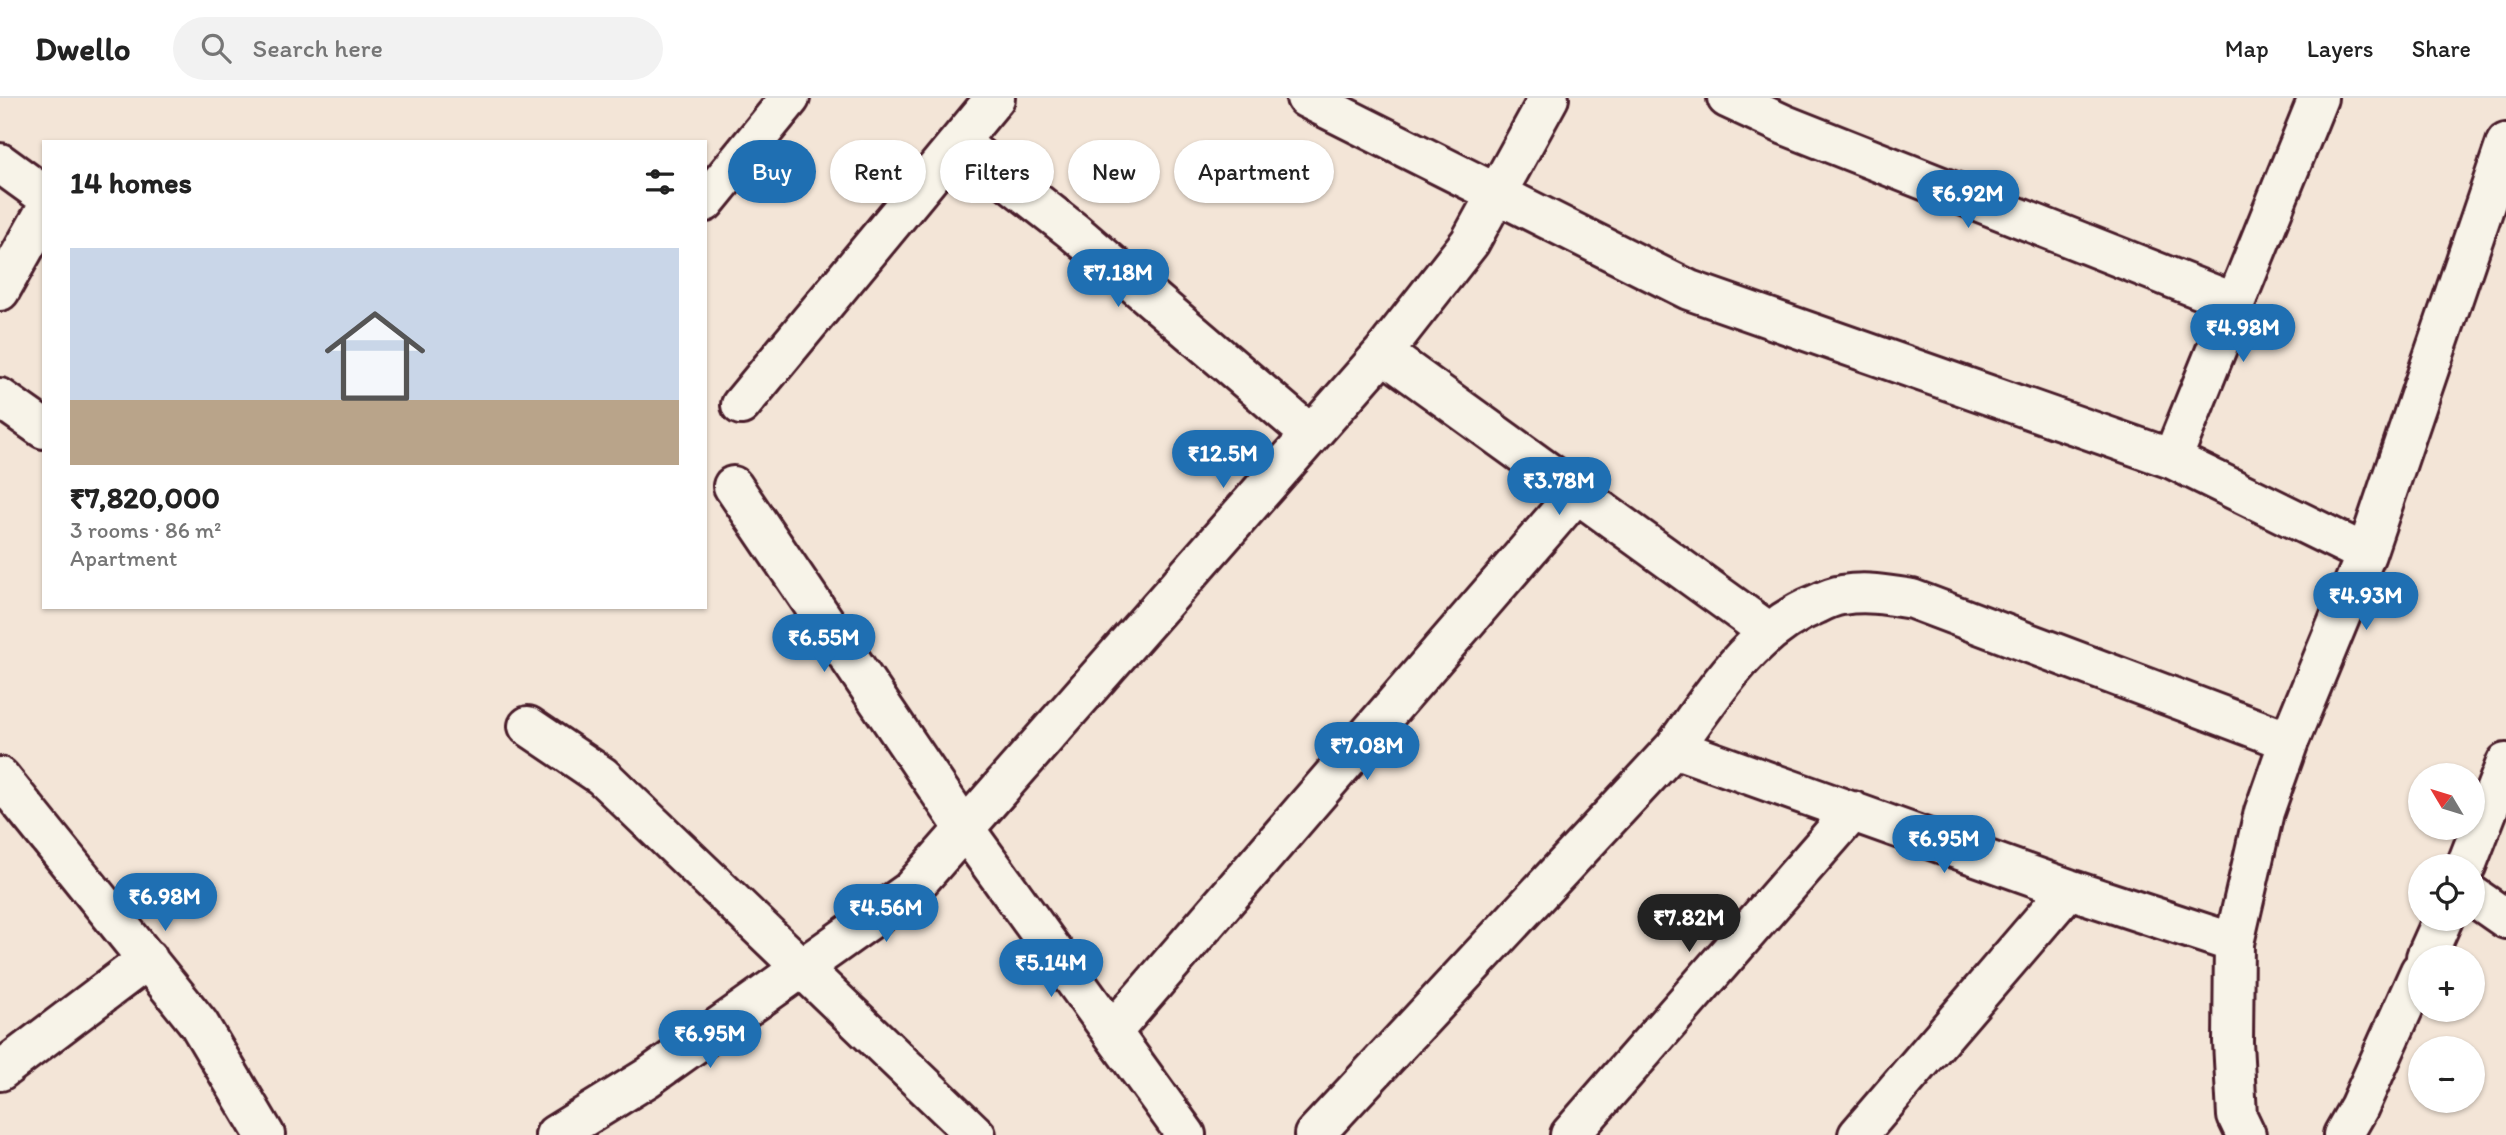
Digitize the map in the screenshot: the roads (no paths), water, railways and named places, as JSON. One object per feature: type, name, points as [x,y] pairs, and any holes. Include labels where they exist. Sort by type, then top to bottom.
[{"type":"street","points":[[707,200],[790,98]]},
{"type":"street","points":[[961,140],[995,98]]},
{"type":"street","points":[[1307,98],[1689,290],[2172,459],[2366,554]]},
{"type":"street","points":[[566,1132],[648,1078],[910,891],[1383,353],[1470,242],[1549,98]]},
{"type":"street","points":[[1727,98],[1785,125],[2235,303]]},
{"type":"street","points":[[2172,459],[2318,98]]},
{"type":"street","points":[[2233,1129],[2234,943],[2264,812],[2492,231],[2506,143]]},
{"type":"street","points":[[0,163],[42,194]]},
{"type":"street","points":[[741,405],[940,165]]},
{"type":"street","points":[[1037,203],[1311,435]]},
{"type":"street","points":[[0,291],[42,217]]},
{"type":"street","points":[[1383,353],[1769,632]]},
{"type":"street","points":[[0,398],[42,428]]},
{"type":"street","points":[[733,486],[965,829],[1186,1135]]},
{"type":"street","points":[[1112,1032],[1577,493]]},
{"type":"street","points":[[1314,1135],[1674,748],[1718,688],[1760,639],[1799,611],[1839,595],[1877,592],[1912,599],[2290,741]]},
{"type":"street","points":[[528,726],[602,776],[976,1135]]},
{"type":"street","points":[[1674,748],[2069,889],[2234,943]]},
{"type":"street","points":[[2471,854],[2506,763]]},
{"type":"street","points":[[0,777],[199,1024],[265,1135]]},
{"type":"street","points":[[1570,1135],[1853,811]]},
{"type":"street","points":[[1858,1135],[2069,889]]},
{"type":"street","points":[[2485,904],[2506,919]]},
{"type":"street","points":[[0,1071],[148,959]]},
{"type":"street","points":[[2343,1135],[2359,1107],[2408,998]]}]
